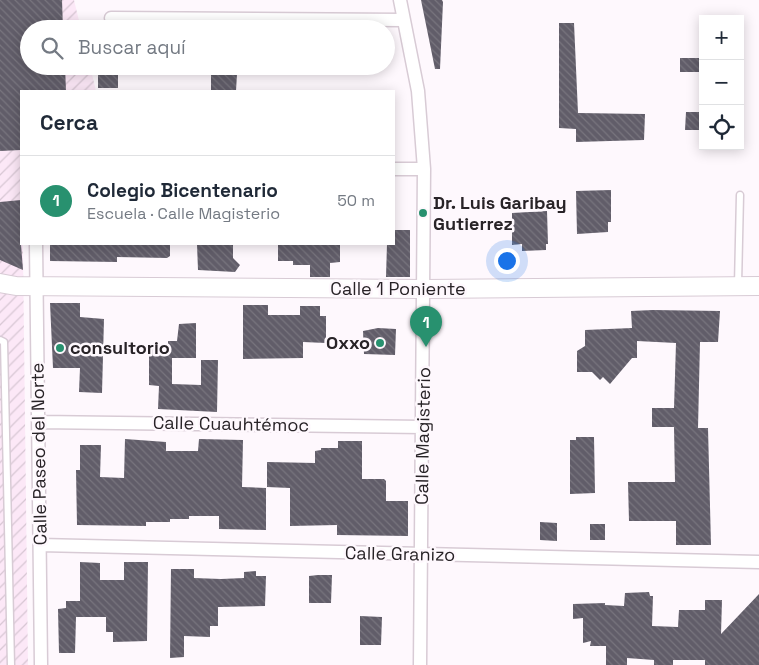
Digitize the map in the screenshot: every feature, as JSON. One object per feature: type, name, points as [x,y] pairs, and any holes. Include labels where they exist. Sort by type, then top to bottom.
[{"type":"main road","name":"Calle 1 Poniente","points":[[0,283],[16,286],[425,289],[759,286]]},
{"type":"street","name":"Calle Magisterio","points":[[400,0],[418,91],[424,169],[425,289],[420,665]]},
{"type":"street","points":[[111,18],[404,20]]},
{"type":"street","points":[[395,169],[424,169]]},
{"type":"street","name":"Calle Paseo del Norte","points":[[36,245],[41,665]]},
{"type":"street","name":"Calle Cuauhtémoc","points":[[39,422],[423,427]]},
{"type":"street","name":"Calle Granizo","points":[[40,544],[759,562]]},
{"type":"lane","points":[[738,286],[740,195]]},
{"type":"lane","points":[[0,340],[4,342],[11,665]]},
{"type":"shaded area","points":[[0,0],[74,0],[79,20],[20,20],[20,75],[92,75],[96,90],[20,90],[20,245],[23,245],[28,665],[0,665]]},
{"type":"building","points":[[0,0],[62,0],[63,20],[20,20],[20,75],[65,75],[66,90],[20,90],[20,150],[0,151]]},
{"type":"building","points":[[421,0],[442,0],[443,2],[440,69],[435,69]]},
{"type":"building","points":[[559,23],[574,23],[578,113],[645,114],[644,140],[576,142],[576,129],[559,128]]},
{"type":"building","points":[[680,58],[699,58],[699,72],[680,72]]},
{"type":"building","points":[[98,75],[118,75],[118,88],[98,88]]},
{"type":"building","points":[[211,75],[237,75],[236,90],[211,90]]},
{"type":"building","points":[[686,112],[699,112],[699,130],[685,130]]},
{"type":"building","points":[[611,190],[611,222],[608,222],[608,232],[577,234],[576,191]]},
{"type":"building","points":[[20,200],[20,245],[23,270],[0,260],[0,202]]},
{"type":"building","points":[[547,211],[548,244],[546,244],[546,250],[522,251],[522,244],[512,245],[512,213]]},
{"type":"building","points":[[395,230],[410,230],[410,277],[386,277],[387,245],[395,245]]},
{"type":"building","points":[[50,245],[170,245],[170,256],[167,258],[117,257],[117,262],[50,261]]},
{"type":"building","points":[[197,245],[233,245],[233,258],[240,265],[235,272],[198,270]]},
{"type":"building","points":[[278,245],[340,245],[340,262],[330,263],[330,277],[310,277],[310,265],[293,265],[293,261],[278,261]]},
{"type":"building","points":[[50,303],[80,303],[80,317],[104,319],[102,393],[79,392],[80,368],[53,368]]},
{"type":"building","points":[[243,305],[268,305],[268,315],[300,315],[300,306],[320,306],[320,316],[326,316],[326,343],[303,342],[303,358],[243,359]]},
{"type":"building","points":[[631,311],[720,311],[718,342],[700,342],[698,428],[708,428],[711,545],[676,545],[676,521],[629,521],[628,482],[675,482],[674,427],[652,427],[652,408],[674,408],[676,343],[637,341],[637,358],[632,358],[610,384],[603,377],[600,380],[592,372],[577,372],[577,351],[585,346],[585,330],[632,328]]},
{"type":"building","points":[[196,323],[196,358],[172,358],[172,384],[201,385],[201,360],[218,360],[217,412],[158,409],[159,386],[149,385],[149,344],[168,345],[168,341],[177,341],[179,324]]},
{"type":"building","name":"Oxxo","points":[[378,328],[396,329],[395,355],[364,354],[363,331]]},
{"type":"building","points":[[576,437],[594,437],[595,493],[570,494],[570,440],[576,440]]},
{"type":"building","points":[[125,439],[166,442],[166,451],[198,451],[199,439],[243,440],[242,487],[266,488],[266,530],[219,529],[219,516],[189,516],[189,519],[170,519],[170,522],[146,522],[146,526],[77,525],[76,470],[80,470],[80,445],[101,445],[100,477],[124,478]]},
{"type":"building","points":[[338,441],[362,441],[362,479],[384,479],[386,481],[386,501],[408,501],[408,536],[337,535],[337,525],[290,526],[290,488],[267,487],[267,462],[315,463],[315,451],[321,450],[321,448],[338,448]]},
{"type":"building","points":[[540,522],[557,523],[557,541],[540,540]]},
{"type":"building","points":[[590,524],[605,524],[605,540],[590,540]]},
{"type":"building","points":[[80,562],[100,563],[100,580],[124,580],[124,562],[148,562],[147,641],[113,642],[113,632],[106,632],[106,617],[76,617],[75,653],[59,653],[58,609],[66,608],[66,601],[80,601]]},
{"type":"building","points":[[171,569],[194,569],[194,578],[221,579],[244,578],[244,572],[256,571],[256,576],[266,576],[265,606],[218,607],[218,626],[210,626],[210,637],[184,636],[184,657],[170,658]]},
{"type":"building","points":[[332,575],[331,603],[309,603],[309,576]]},
{"type":"building","points":[[649,592],[650,596],[653,596],[652,626],[678,627],[679,610],[705,610],[705,600],[722,600],[721,634],[759,594],[759,665],[705,665],[705,660],[673,660],[673,665],[654,665],[654,660],[627,658],[627,665],[606,665],[606,646],[590,646],[591,641],[583,643],[583,618],[573,619],[573,604],[605,603],[605,605],[624,606],[625,593]]},
{"type":"building","points":[[360,616],[382,617],[381,645],[360,645]]},
{"type":"place","name":"Dr. Luis Garibay Gutierrez","points":[[423,213]]},
{"type":"place","name":"Oxxo","points":[[380,343]]},
{"type":"place","name":"Colegio Bicentenario","points":[[426,347]]},
{"type":"place","name":"consultorio","points":[[60,348]]}]
